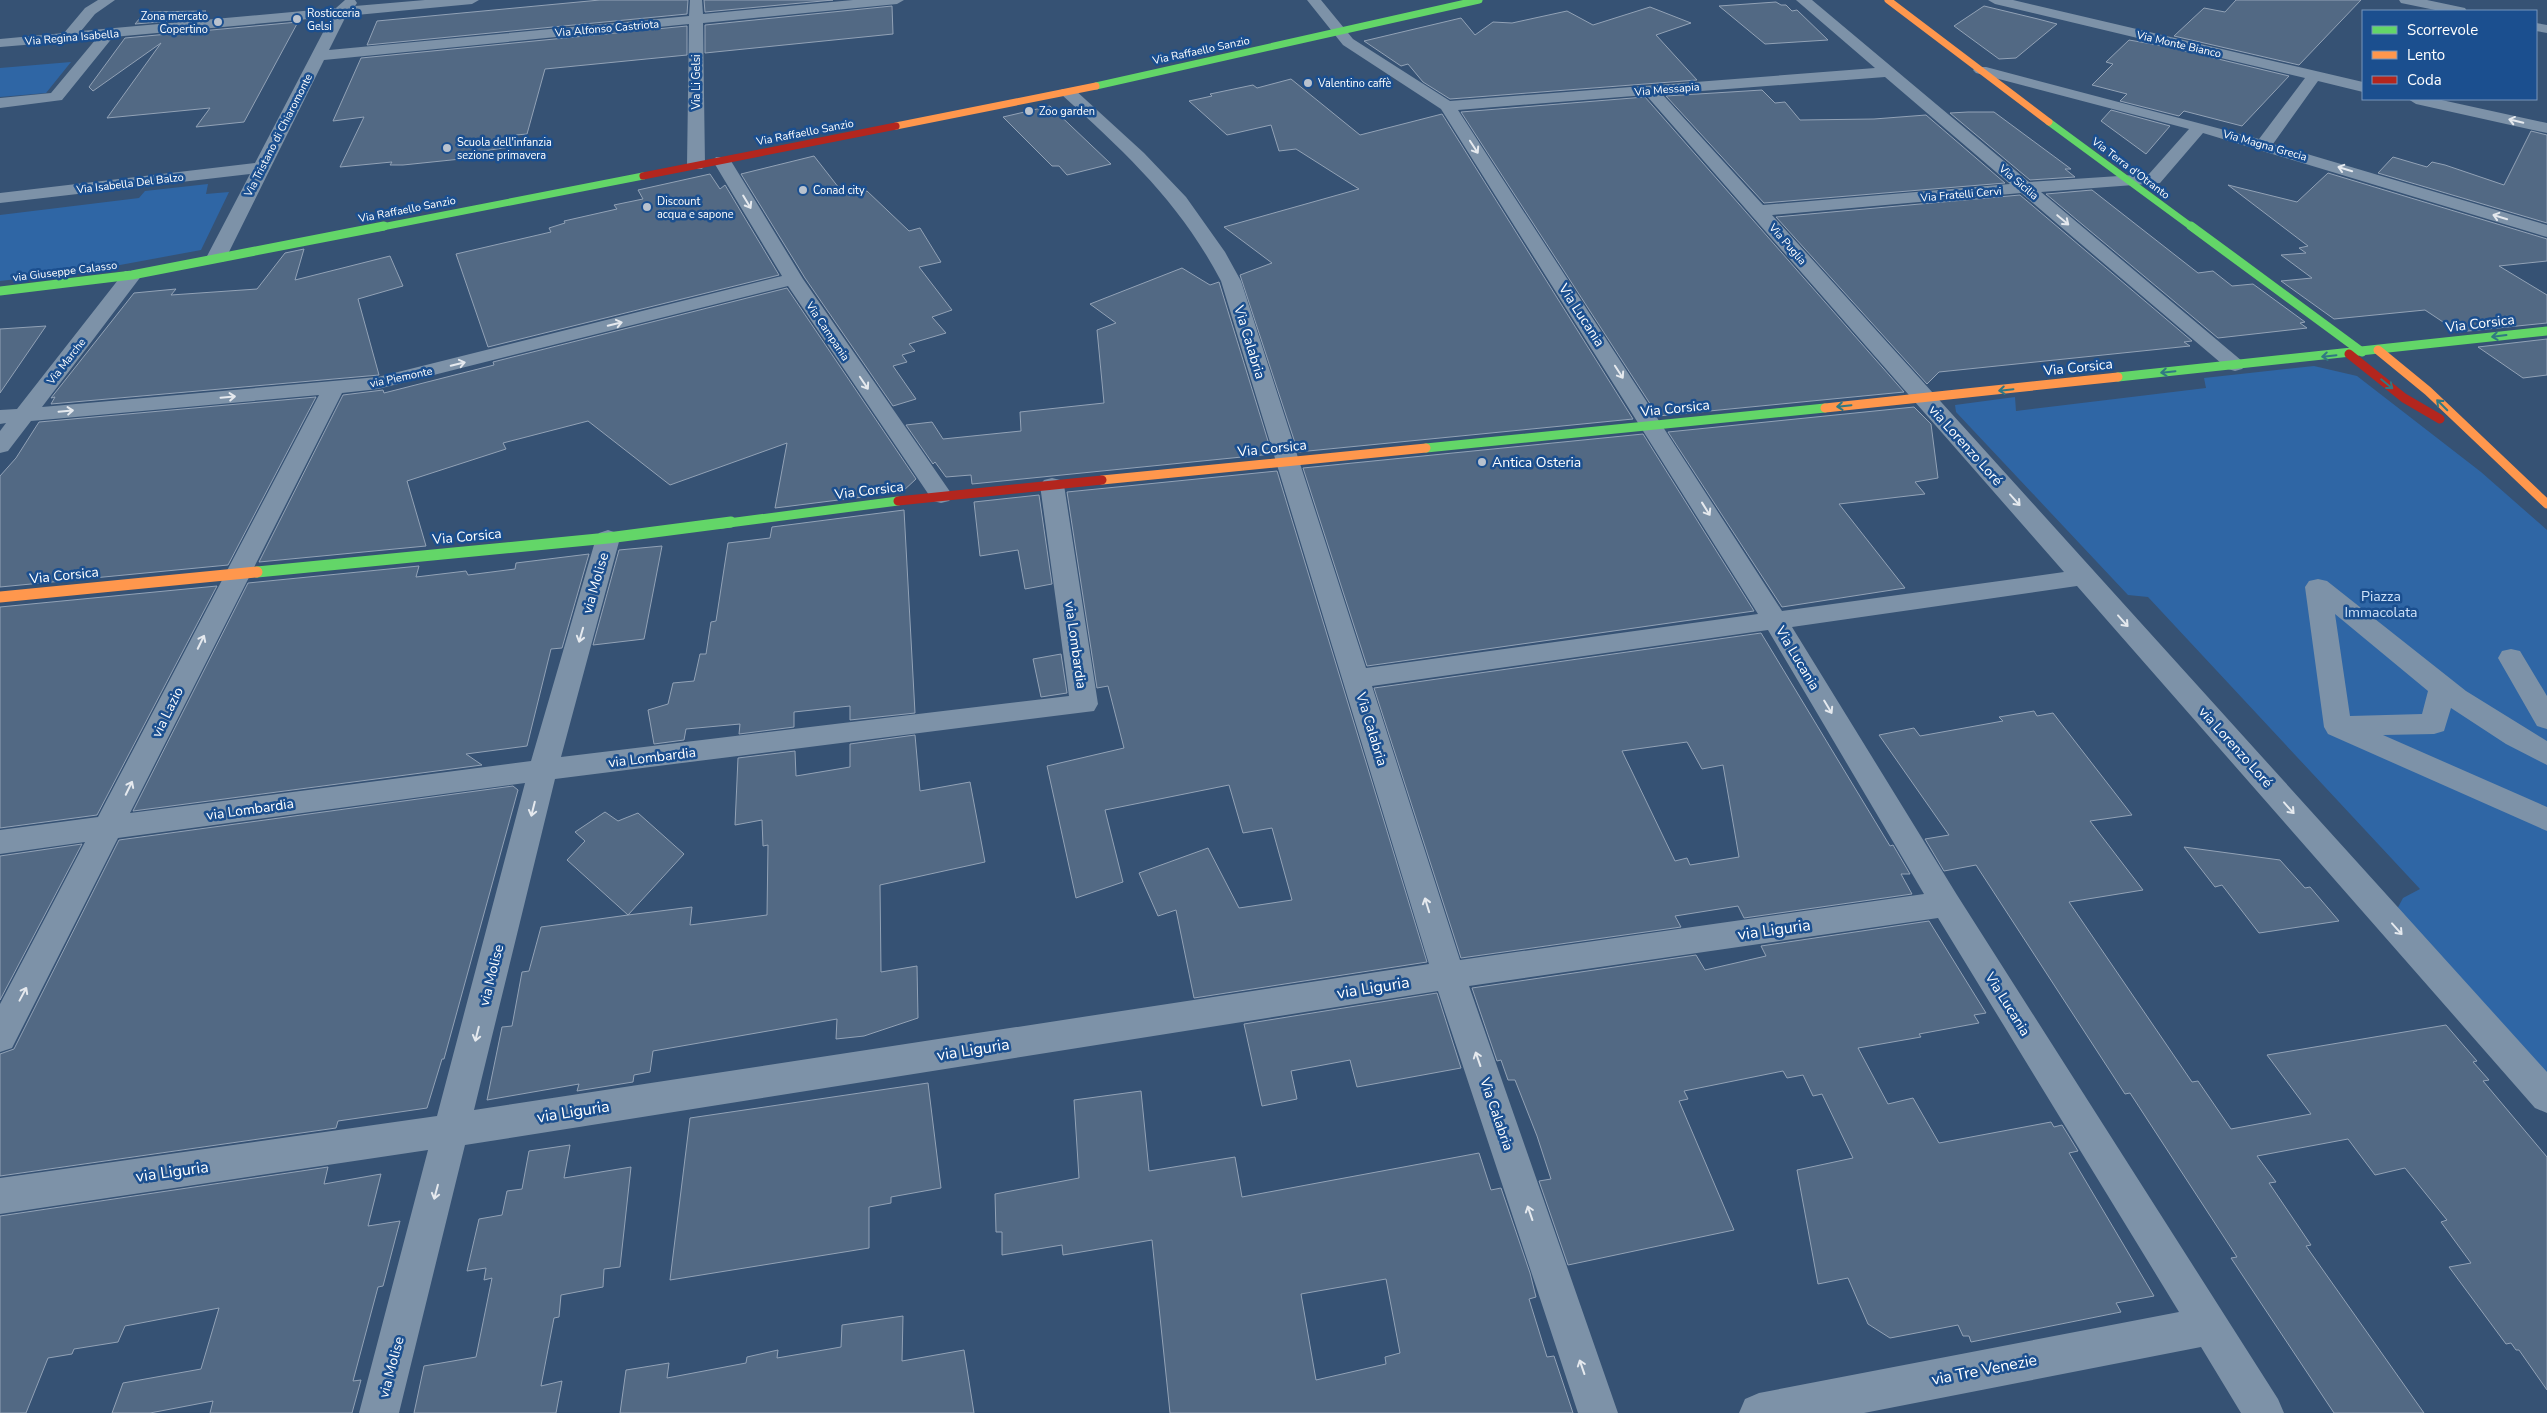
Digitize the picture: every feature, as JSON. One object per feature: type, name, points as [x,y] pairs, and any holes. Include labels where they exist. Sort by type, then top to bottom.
[{"type":"street","points":[[68,37],[90,11],[108,0]]},
{"type":"street","points":[[340,11],[354,0]]},
{"type":"street","name":"Via Regina Isabella","points":[[0,44],[471,0]]},
{"type":"street","name":"Via Li Gelsi","points":[[696,0],[696,165]]},
{"type":"street","name":"Via Alfonso Castriota","points":[[318,56],[897,0]]},
{"type":"street","name":"Via Lucania","points":[[1314,0],[1348,42],[1447,106],[1653,425],[1775,620],[1946,904],[2209,1326]]},
{"type":"street","name":"Via Raffaello Sanzio","points":[[132,275],[1068,92],[1479,0]]},
{"type":"street","name":"Via Sicilia","points":[[1803,0],[2234,365]]},
{"type":"street","name":"Via Terra d'Otranto","points":[[1888,0],[2124,179],[2362,352]]},
{"type":"street","name":"Via Monte Bianco","points":[[1995,0],[2362,87]]},
{"type":"street","points":[[2406,0],[2455,10]]},
{"type":"street","name":"Via Tristano di Chiaromonte","points":[[216,258],[340,11]]},
{"type":"street","points":[[0,103],[56,97],[109,33]]},
{"type":"street","name":"Via Magna Grecia","points":[[1980,70],[2200,126],[2547,231]]},
{"type":"street","name":"Via Messapia","points":[[1447,106],[1887,72]]},
{"type":"street","points":[[2264,145],[2314,76]]},
{"type":"street","name":"Via Puglia","points":[[1651,91],[1924,398]]},
{"type":"street","name":"Via Calabria","points":[[1068,92],[1147,163],[1169,187],[1198,225],[1222,262],[1232,282],[1449,975],[1598,1413]]},
{"type":"street","points":[[2421,100],[2547,128]]},
{"type":"street","points":[[2485,114],[2492,100]]},
{"type":"street","name":"Via Fratelli Cervi","points":[[1758,211],[2124,179],[2154,179],[2200,126]]},
{"type":"street","name":"Via Campania","points":[[722,160],[793,279],[941,496]]},
{"type":"street","name":"Via Isabella Del Balzo","points":[[0,198],[260,168]]},
{"type":"street","name":"via Giuseppe Calasso","points":[[0,291],[132,275]]},
{"type":"street","name":"Via Marche","points":[[0,446],[132,275]]},
{"type":"street","name":"via Piemonte","points":[[0,417],[334,388],[402,378],[793,279]]},
{"type":"street","name":"Via Corsica","points":[[0,596],[608,538],[1052,484],[1924,398],[2349,354],[2547,331]]},
{"type":"street","points":[[2378,350],[2428,391],[2476,440],[2547,504]]},
{"type":"street","points":[[2349,354],[2404,398],[2476,440]]},
{"type":"street","name":"via Lazio","points":[[0,1037],[109,828],[236,573],[334,388]]},
{"type":"street","name":"via Lorenzo Loré","points":[[1924,398],[2547,1097]]},
{"type":"street","name":"via Lombardia","points":[[0,842],[542,770],[1084,704],[1052,484]]},
{"type":"street","name":"via Molise","points":[[378,1413],[452,1130],[542,770],[608,538]]},
{"type":"street","points":[[1356,679],[2084,577]]},
{"type":"street","points":[[2338,726],[2318,587],[2442,689],[2507,734],[2547,754]]},
{"type":"street","points":[[2511,658],[2547,719]]},
{"type":"street","points":[[2338,726],[2434,724],[2442,689]]},
{"type":"street","points":[[2338,726],[2547,820]]},
{"type":"street","name":"via Liguria","points":[[0,1196],[452,1130],[1449,975],[1946,904]]},
{"type":"street","points":[[2209,1326],[2264,1413]]},
{"type":"street","name":"via Tre Venezie","points":[[1758,1413],[2209,1326]]},
{"type":"green space","points":[[71,62],[46,93],[0,97],[0,68]]},
{"type":"green space","points":[[208,184],[206,194],[229,192],[201,250],[93,270],[0,281],[0,215],[139,198],[145,191]]},
{"type":"green space","name":"Piazza Immacolata","points":[[2314,366],[2357,376],[2481,472],[2547,530],[2547,1078],[2394,915],[2403,898],[2420,889],[2148,597],[2128,595],[1956,412],[1955,405],[2015,397],[2016,411],[2206,388],[2204,378]]},
{"type":"building","points":[[600,0],[688,0],[687,14],[367,45],[377,21]]},
{"type":"building","points":[[704,0],[833,0],[705,12]]},
{"type":"building","points":[[2236,0],[2361,0],[2299,65],[2174,36],[2204,8],[2225,12]]},
{"type":"building","points":[[1776,2],[1786,5],[1792,11],[1797,10],[1828,40],[1765,44],[1719,6]]},
{"type":"building","points":[[892,6],[893,34],[705,53],[705,25]]},
{"type":"building","points":[[1984,6],[2057,24],[2016,58],[1999,59],[1954,26]]},
{"type":"building","points":[[1650,7],[1691,23],[1656,35],[1697,80],[1450,99],[1423,82],[1408,64],[1401,66],[1364,41],[1461,18],[1475,35],[1493,22],[1512,23],[1567,11],[1593,25]]},
{"type":"building","points":[[206,11],[195,19],[135,24],[145,12]]},
{"type":"building","points":[[298,22],[244,122],[196,127],[210,108],[107,118],[161,43],[93,91],[89,87],[125,38]]},
{"type":"building","points":[[687,26],[687,55],[545,69],[527,134],[516,135],[510,147],[477,152],[475,156],[461,159],[403,165],[390,165],[392,162],[340,167],[364,117],[333,121],[361,58]]},
{"type":"building","points":[[2129,40],[2164,46],[2289,76],[2242,126],[2184,111],[2179,116],[2120,101],[2127,94],[2092,85],[2113,64],[2106,62]]},
{"type":"building","points":[[1291,79],[1360,135],[1442,114],[1633,419],[1298,452],[1240,275],[1272,263],[1224,227],[1359,189],[1296,149],[1279,151],[1271,125],[1227,135],[1189,101],[1212,96],[1210,94],[1253,85],[1257,88]]},
{"type":"building","points":[[1762,90],[1775,103],[1785,102],[1800,120],[1874,119],[1926,115],[2005,183],[1764,203],[1666,96]]},
{"type":"building","points":[[1645,97],[1904,392],[1658,416],[1461,112]]},
{"type":"building","points":[[1050,106],[1111,164],[1067,175],[1059,166],[1052,166],[1003,117]]},
{"type":"building","points":[[2111,110],[2170,126],[2146,154],[2101,121]]},
{"type":"building","points":[[1994,112],[2071,169],[2065,169],[2075,177],[2030,180],[1950,113]]},
{"type":"building","points":[[2531,131],[2547,135],[2547,223],[2378,173],[2393,157],[2427,167],[2432,162],[2445,165],[2504,185]]},
{"type":"building","points":[[814,156],[839,188],[845,189],[849,196],[867,191],[909,231],[920,228],[941,262],[919,267],[952,310],[932,317],[946,333],[909,344],[915,351],[902,355],[907,362],[893,366],[916,399],[893,406],[805,278],[741,174]]},
{"type":"building","points":[[2328,173],[2547,239],[2547,261],[2499,266],[2547,295],[2547,323],[2458,332],[2425,310],[2334,319],[2281,281],[2312,278],[2281,255],[2306,253],[2299,248],[2308,246],[2228,185],[2297,202]]},
{"type":"building","points":[[710,174],[720,189],[725,185],[779,275],[488,347],[456,254],[551,232],[549,228],[565,223],[564,221],[617,209],[614,205],[643,199],[638,190]]},
{"type":"building","points":[[2092,190],[2198,273],[2213,271],[2232,286],[2253,284],[2305,322],[2300,323],[2307,328],[2218,338],[2046,194]]},
{"type":"building","points":[[2020,195],[2192,341],[2184,342],[2190,346],[1939,372],[1927,384],[1776,217]]},
{"type":"building","points":[[304,249],[295,280],[390,256],[403,286],[358,299],[379,375],[51,404],[55,397],[51,398],[134,293],[176,289],[171,295],[257,289],[285,253]]},
{"type":"building","points":[[1182,268],[1210,285],[1219,282],[1272,454],[972,484],[971,475],[946,477],[935,462],[933,464],[906,425],[932,422],[943,439],[1021,431],[1020,412],[1104,403],[1097,330],[1116,323],[1090,304]]},
{"type":"building","points":[[787,288],[916,479],[902,492],[775,508],[787,443],[670,485],[588,421],[503,443],[506,449],[407,481],[426,546],[259,562],[343,395],[383,390],[384,393],[494,365],[493,362]]},
{"type":"building","points":[[46,326],[0,393],[0,329]]},
{"type":"building","points":[[2547,339],[2547,375],[2523,378],[2478,347]]},
{"type":"building","points":[[316,397],[228,565],[0,587],[0,476],[16,458],[39,422]]},
{"type":"building","points":[[1914,407],[1931,424],[1938,478],[1915,482],[1925,494],[1839,504],[1905,588],[1782,607],[1668,432]]},
{"type":"building","points":[[1643,434],[1754,611],[1367,666],[1303,468]]},
{"type":"building","points":[[1277,471],[1427,962],[1194,998],[1176,910],[1158,916],[1139,873],[1208,848],[1239,908],[1292,900],[1272,828],[1243,833],[1229,785],[1105,810],[1123,882],[1076,898],[1047,766],[1124,748],[1108,686],[1097,688],[1067,492]]},
{"type":"building","points":[[1039,495],[1052,584],[1025,589],[1018,550],[980,556],[974,502]]},
{"type":"building","points":[[904,510],[915,713],[850,720],[850,706],[794,712],[794,727],[739,734],[740,724],[686,729],[684,740],[654,744],[648,710],[668,704],[673,683],[694,681],[700,654],[706,654],[711,622],[716,621],[728,543],[770,538],[772,527]]},
{"type":"building","points":[[662,546],[644,639],[593,645],[619,550]]},
{"type":"building","points":[[589,554],[562,648],[551,649],[527,746],[466,754],[482,765],[133,811],[248,583],[419,566],[416,577],[466,571],[468,575],[515,569],[516,563]]},
{"type":"building","points":[[217,586],[97,815],[0,828],[0,607]]},
{"type":"building","points":[[1761,633],[1890,846],[1893,845],[1910,874],[1901,874],[1912,894],[1744,918],[1738,906],[1675,916],[1681,927],[1461,958],[1374,688]],"holes":[[[1687,742],[1702,769],[1723,765],[1739,857],[1690,865],[1687,858],[1675,861],[1622,751]]]},
{"type":"building","points":[[1061,654],[1067,693],[1041,697],[1033,659]]},
{"type":"building","points":[[2034,711],[2037,716],[2053,713],[2132,815],[2090,821],[2143,890],[2069,902],[2192,1082],[2198,1081],[2231,1129],[2311,1114],[2267,1055],[2446,1025],[2477,1061],[2473,1062],[2489,1080],[2483,1081],[2547,1157],[2547,1390],[2519,1350],[2516,1350],[2511,1343],[2506,1344],[2449,1267],[2471,1263],[2441,1222],[2447,1220],[2405,1168],[2375,1175],[2348,1139],[2257,1156],[2276,1182],[2269,1183],[2311,1245],[2306,1246],[2424,1413],[2334,1413],[2231,1258],[2237,1257],[2130,1093],[2125,1094],[1976,865],[1944,871],[1925,839],[1949,835],[1879,735],[1914,728],[1920,736],[2003,721],[1999,717]]},
{"type":"building","points":[[915,735],[920,791],[970,782],[985,862],[880,885],[881,972],[917,966],[918,1018],[864,1036],[836,1039],[837,1019],[653,1051],[650,1072],[634,1075],[633,1082],[577,1091],[579,1084],[487,1100],[502,1027],[512,1026],[522,972],[529,971],[541,927],[692,907],[690,925],[767,915],[768,845],[763,846],[762,820],[735,825],[738,758],[795,751],[796,776],[850,767],[850,744]]},
{"type":"building","points":[[513,786],[518,790],[444,1059],[442,1059],[427,1108],[338,1121],[336,1128],[0,1176],[0,1054],[14,1049],[119,840]]},
{"type":"building","points":[[605,812],[618,821],[638,813],[684,854],[628,915],[567,860],[585,841],[575,832]]},
{"type":"building","points":[[82,844],[0,1000],[0,856]]},
{"type":"building","points":[[2184,847],[2280,860],[2305,888],[2310,887],[2339,921],[2259,933],[2222,885],[2215,887]]},
{"type":"building","points":[[1929,921],[1986,1013],[1974,1015],[1979,1023],[1919,1034],[1921,1037],[1858,1048],[1888,1104],[1913,1098],[1939,1143],[2051,1122],[2054,1127],[2062,1125],[2078,1151],[2069,1153],[2154,1296],[2116,1303],[2121,1312],[1971,1342],[1969,1336],[1963,1336],[1958,1325],[1890,1338],[1868,1324],[1848,1278],[1818,1284],[1797,1170],[1853,1158],[1822,1094],[1813,1096],[1803,1075],[1787,1078],[1783,1071],[1684,1091],[1688,1099],[1679,1101],[1734,1230],[1568,1265],[1539,1181],[1551,1179],[1537,1136],[1515,1080],[1508,1080],[1501,1060],[1497,1061],[1472,988],[1696,955],[1705,970],[1766,956],[1761,946]]},
{"type":"building","points":[[1437,993],[1461,1068],[1357,1087],[1350,1060],[1291,1071],[1297,1099],[1262,1106],[1244,1024]]},
{"type":"building","points":[[928,1083],[941,1188],[891,1197],[891,1203],[869,1207],[869,1248],[670,1280],[690,1118]]},
{"type":"building","points":[[1141,1091],[1149,1171],[1235,1157],[1242,1197],[1479,1153],[1491,1190],[1501,1188],[1530,1273],[1536,1297],[1529,1299],[1547,1357],[1554,1356],[1573,1413],[1170,1413],[1152,1240],[1063,1255],[1062,1245],[1002,1255],[1002,1232],[996,1232],[995,1194],[1079,1178],[1074,1100]],"holes":[[[1386,1279],[1400,1353],[1385,1357],[1386,1364],[1316,1380],[1301,1294]]]},
{"type":"building","points":[[570,1145],[564,1178],[631,1167],[620,1267],[604,1269],[603,1287],[561,1295],[559,1317],[554,1318],[541,1386],[562,1381],[556,1413],[414,1413],[424,1366],[476,1357],[492,1278],[484,1280],[486,1268],[467,1271],[479,1219],[502,1215],[507,1191],[522,1189],[529,1151]]},
{"type":"building","points":[[328,1167],[324,1184],[381,1174],[368,1226],[400,1221],[383,1286],[378,1287],[353,1381],[361,1380],[352,1413],[210,1413],[213,1401],[150,1413],[112,1413],[123,1383],[201,1369],[219,1308],[125,1326],[118,1342],[74,1349],[72,1354],[48,1358],[26,1413],[0,1413],[0,1216]]},
{"type":"building","points":[[903,1316],[902,1361],[964,1350],[974,1413],[620,1413],[626,1370],[669,1363],[667,1378],[746,1363],[747,1357],[778,1350],[777,1358],[841,1347],[842,1325]]},
{"type":"traffic: fast","points":[[1096,86],[1479,0]]},
{"type":"traffic: fast","points":[[2049,122],[2362,352]]},
{"type":"traffic: fast","points":[[0,291],[132,275],[643,176]]},
{"type":"traffic: fast","points":[[2118,377],[2547,331]]},
{"type":"traffic: fast","points":[[1426,448],[1825,408]]},
{"type":"traffic: fast","points":[[257,572],[608,538],[898,501]]},
{"type":"traffic: slow","points":[[1888,0],[2049,122]]},
{"type":"traffic: slow","points":[[896,126],[1096,86]]},
{"type":"traffic: slow","points":[[2378,350],[2428,391],[2547,504]]},
{"type":"traffic: slow","points":[[1825,408],[2118,377]]},
{"type":"traffic: slow","points":[[1102,480],[1426,448]]},
{"type":"traffic: slow","points":[[0,597],[257,572]]},
{"type":"traffic: jam","points":[[643,176],[896,126]]},
{"type":"traffic: jam","points":[[2349,354],[2404,398],[2440,419]]},
{"type":"traffic: jam","points":[[898,501],[1102,480]]},
{"type":"place","name":"Rosticceria Gelsi","points":[[297,19]]},
{"type":"place","name":"Zona mercato Copertino","points":[[218,22]]},
{"type":"place","name":"Valentino caffè","points":[[1308,83]]},
{"type":"place","name":"Zoo garden","points":[[1029,111]]},
{"type":"place","name":"Scuola dell'infanzia sezione primavera","points":[[447,148]]},
{"type":"place","name":"Conad city","points":[[803,190]]},
{"type":"place","name":"Discount acqua e sapone","points":[[647,207]]},
{"type":"place","name":"Antica Osteria","points":[[1482,462]]}]
